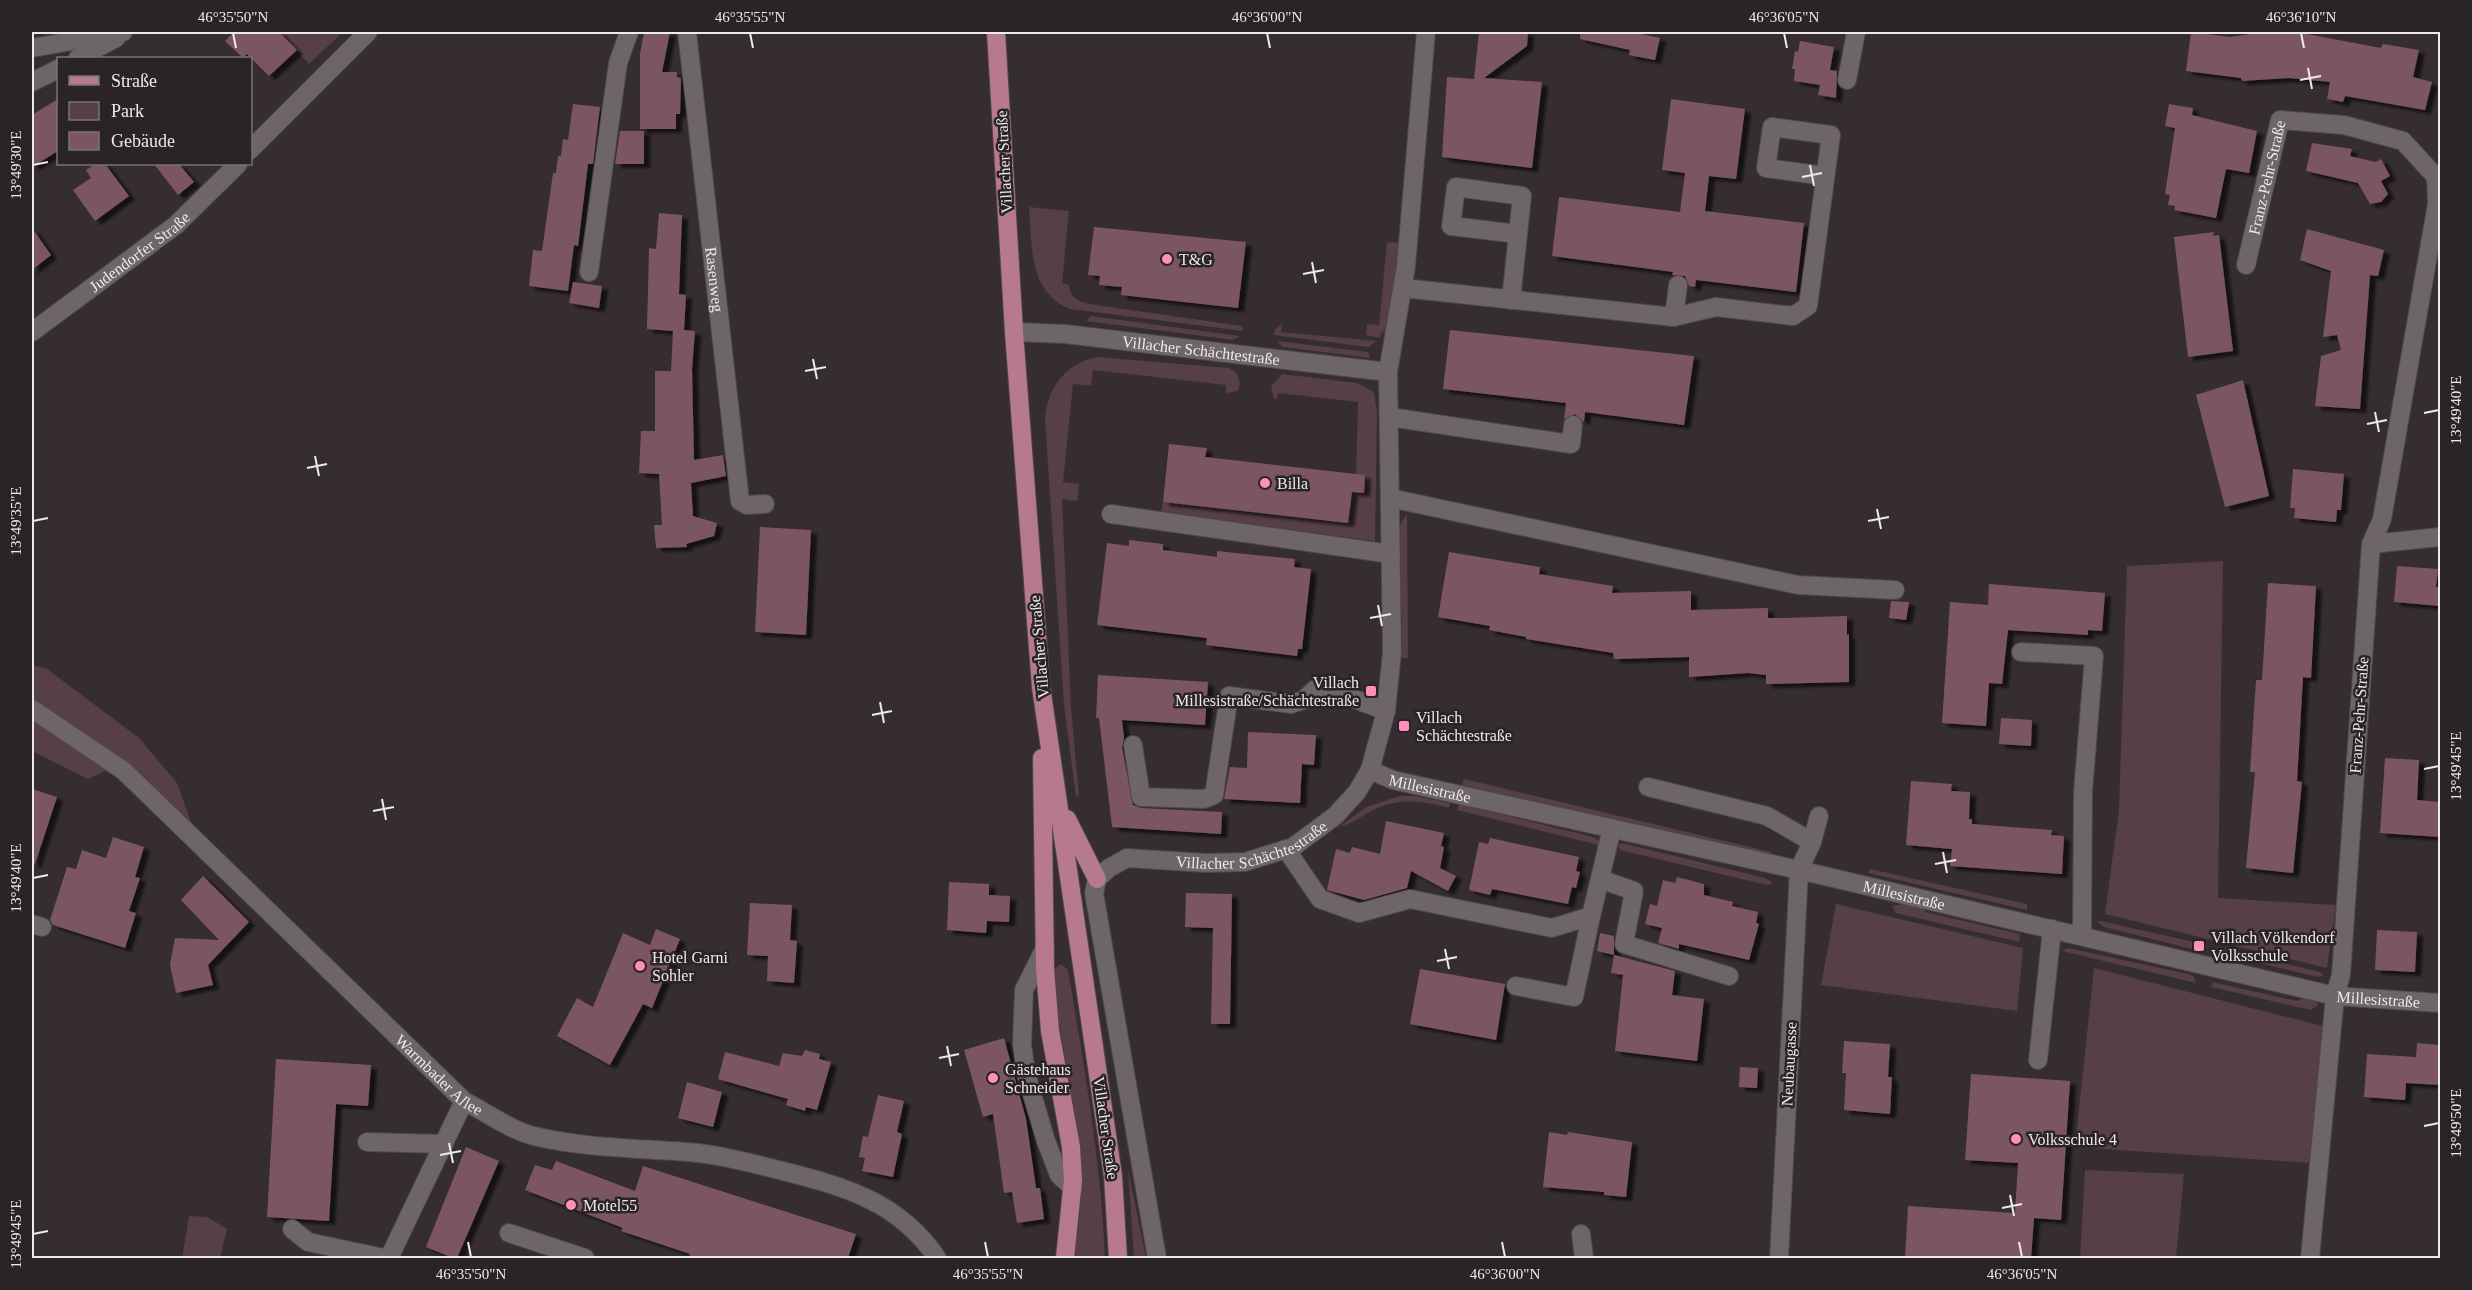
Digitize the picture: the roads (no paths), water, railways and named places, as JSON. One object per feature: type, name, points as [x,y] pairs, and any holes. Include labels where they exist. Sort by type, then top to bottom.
[{"type":"main road","name":"Villacher Straße","points":[[996,32],[1014,332],[1041,687],[1113,1176],[1118,1258]]},
{"type":"main road","points":[[1041,687],[1045,948],[1050,1030],[1071,1147],[1073,1188],[1065,1258]]},
{"type":"main road","points":[[1056,792],[1081,851],[1097,879]]},
{"type":"street","points":[[32,48],[123,32]]},
{"type":"street","points":[[80,57],[129,32]]},
{"type":"street","points":[[252,148],[368,32]]},
{"type":"street","points":[[589,272],[618,63],[629,32]]},
{"type":"street","name":"Rasenweg","points":[[687,32],[740,501],[747,505],[765,504]]},
{"type":"street","name":"Villacher Schächtestraße","points":[[1097,879],[1109,868],[1127,858],[1206,863],[1245,862],[1293,847],[1335,816],[1357,792],[1370,770],[1386,711],[1392,652],[1388,372],[1403,288],[1426,32]]},
{"type":"street","points":[[1846,80],[1856,32]]},
{"type":"street","points":[[32,82],[57,70]]},
{"type":"street","name":"Franz-Pehr-Straße","points":[[2246,265],[2280,120],[2344,125],[2403,141],[2438,177],[2437,204],[2382,519],[2371,544],[2341,975],[2335,996],[2310,1258]]},
{"type":"street","name":"Judendorfer Straße","points":[[32,332],[176,225],[237,165]]},
{"type":"street","points":[[1403,288],[1679,316],[1716,308],[1793,316],[1808,306],[1825,176]]},
{"type":"street","points":[[1511,300],[1518,234]]},
{"type":"street","points":[[1679,316],[1684,285]]},
{"type":"street","name":"Villacher Schächtestraße","points":[[1014,332],[1065,334],[1388,372]]},
{"type":"street","points":[[1390,417],[1571,444],[1573,425]]},
{"type":"street","points":[[1390,498],[1798,585],[1895,590]]},
{"type":"street","points":[[1111,514],[1338,544],[1391,554]]},
{"type":"street","points":[[2371,544],[2440,537]]},
{"type":"street","points":[[2021,652],[2094,656],[2083,792],[2082,936]]},
{"type":"street","points":[[1133,745],[1141,797],[1204,799],[1215,795],[1229,696],[1291,704],[1304,700],[1314,690],[1328,689],[1386,711]]},
{"type":"street","name":"Warmbader Allee","points":[[32,709],[124,771],[464,1101],[530,1135],[590,1145],[701,1154],[754,1163],[843,1187],[867,1196],[893,1212],[922,1236],[937,1258]]},
{"type":"street","name":"Millesistraße","points":[[1370,770],[1393,780],[1799,870],[2335,996],[2440,1003]]},
{"type":"street","points":[[1648,787],[1767,816],[1812,842]]},
{"type":"street","points":[[1799,870],[1812,842],[1818,816]]},
{"type":"street","points":[[1516,986],[1574,997],[1612,828]]},
{"type":"street","points":[[1286,849],[1320,899],[1359,913],[1410,899],[1552,927],[1591,916]]},
{"type":"street","name":"Neubaugasse","points":[[1779,1258],[1799,870]]},
{"type":"street","points":[[1097,879],[1094,893],[1157,1258]]},
{"type":"street","points":[[1600,879],[1634,891],[1624,944],[1729,976]]},
{"type":"street","points":[[2038,1060],[2052,929]]},
{"type":"street","points":[[1045,948],[1024,990],[1022,1044],[1026,1074],[1046,1141],[1059,1175],[1073,1188]]},
{"type":"street","points":[[389,1258],[464,1101]]},
{"type":"street","points":[[367,1142],[444,1144]]},
{"type":"street","points":[[292,1228],[308,1242],[384,1258]]},
{"type":"street","points":[[509,1233],[585,1258]]},
{"type":"street","points":[[1581,1234],[1584,1258]]},
{"type":"place","name":"T&G","points":[[1167,259]]},
{"type":"place","name":"Billa","points":[[1265,483]]},
{"type":"place","name":"Villach Millesistraße/Schächtestraße","points":[[1371,691]]},
{"type":"place","name":"Villach Schächtestraße","points":[[1404,726]]},
{"type":"place","name":"Villach Völkendorf Volksschule","points":[[2199,946]]},
{"type":"place","name":"Hotel Garni Sohler","points":[[640,966]]},
{"type":"place","name":"Gästehaus Schneider","points":[[993,1078]]},
{"type":"place","name":"Volksschule 4","points":[[2016,1139]]},
{"type":"place","name":"Motel55","points":[[571,1205]]}]
